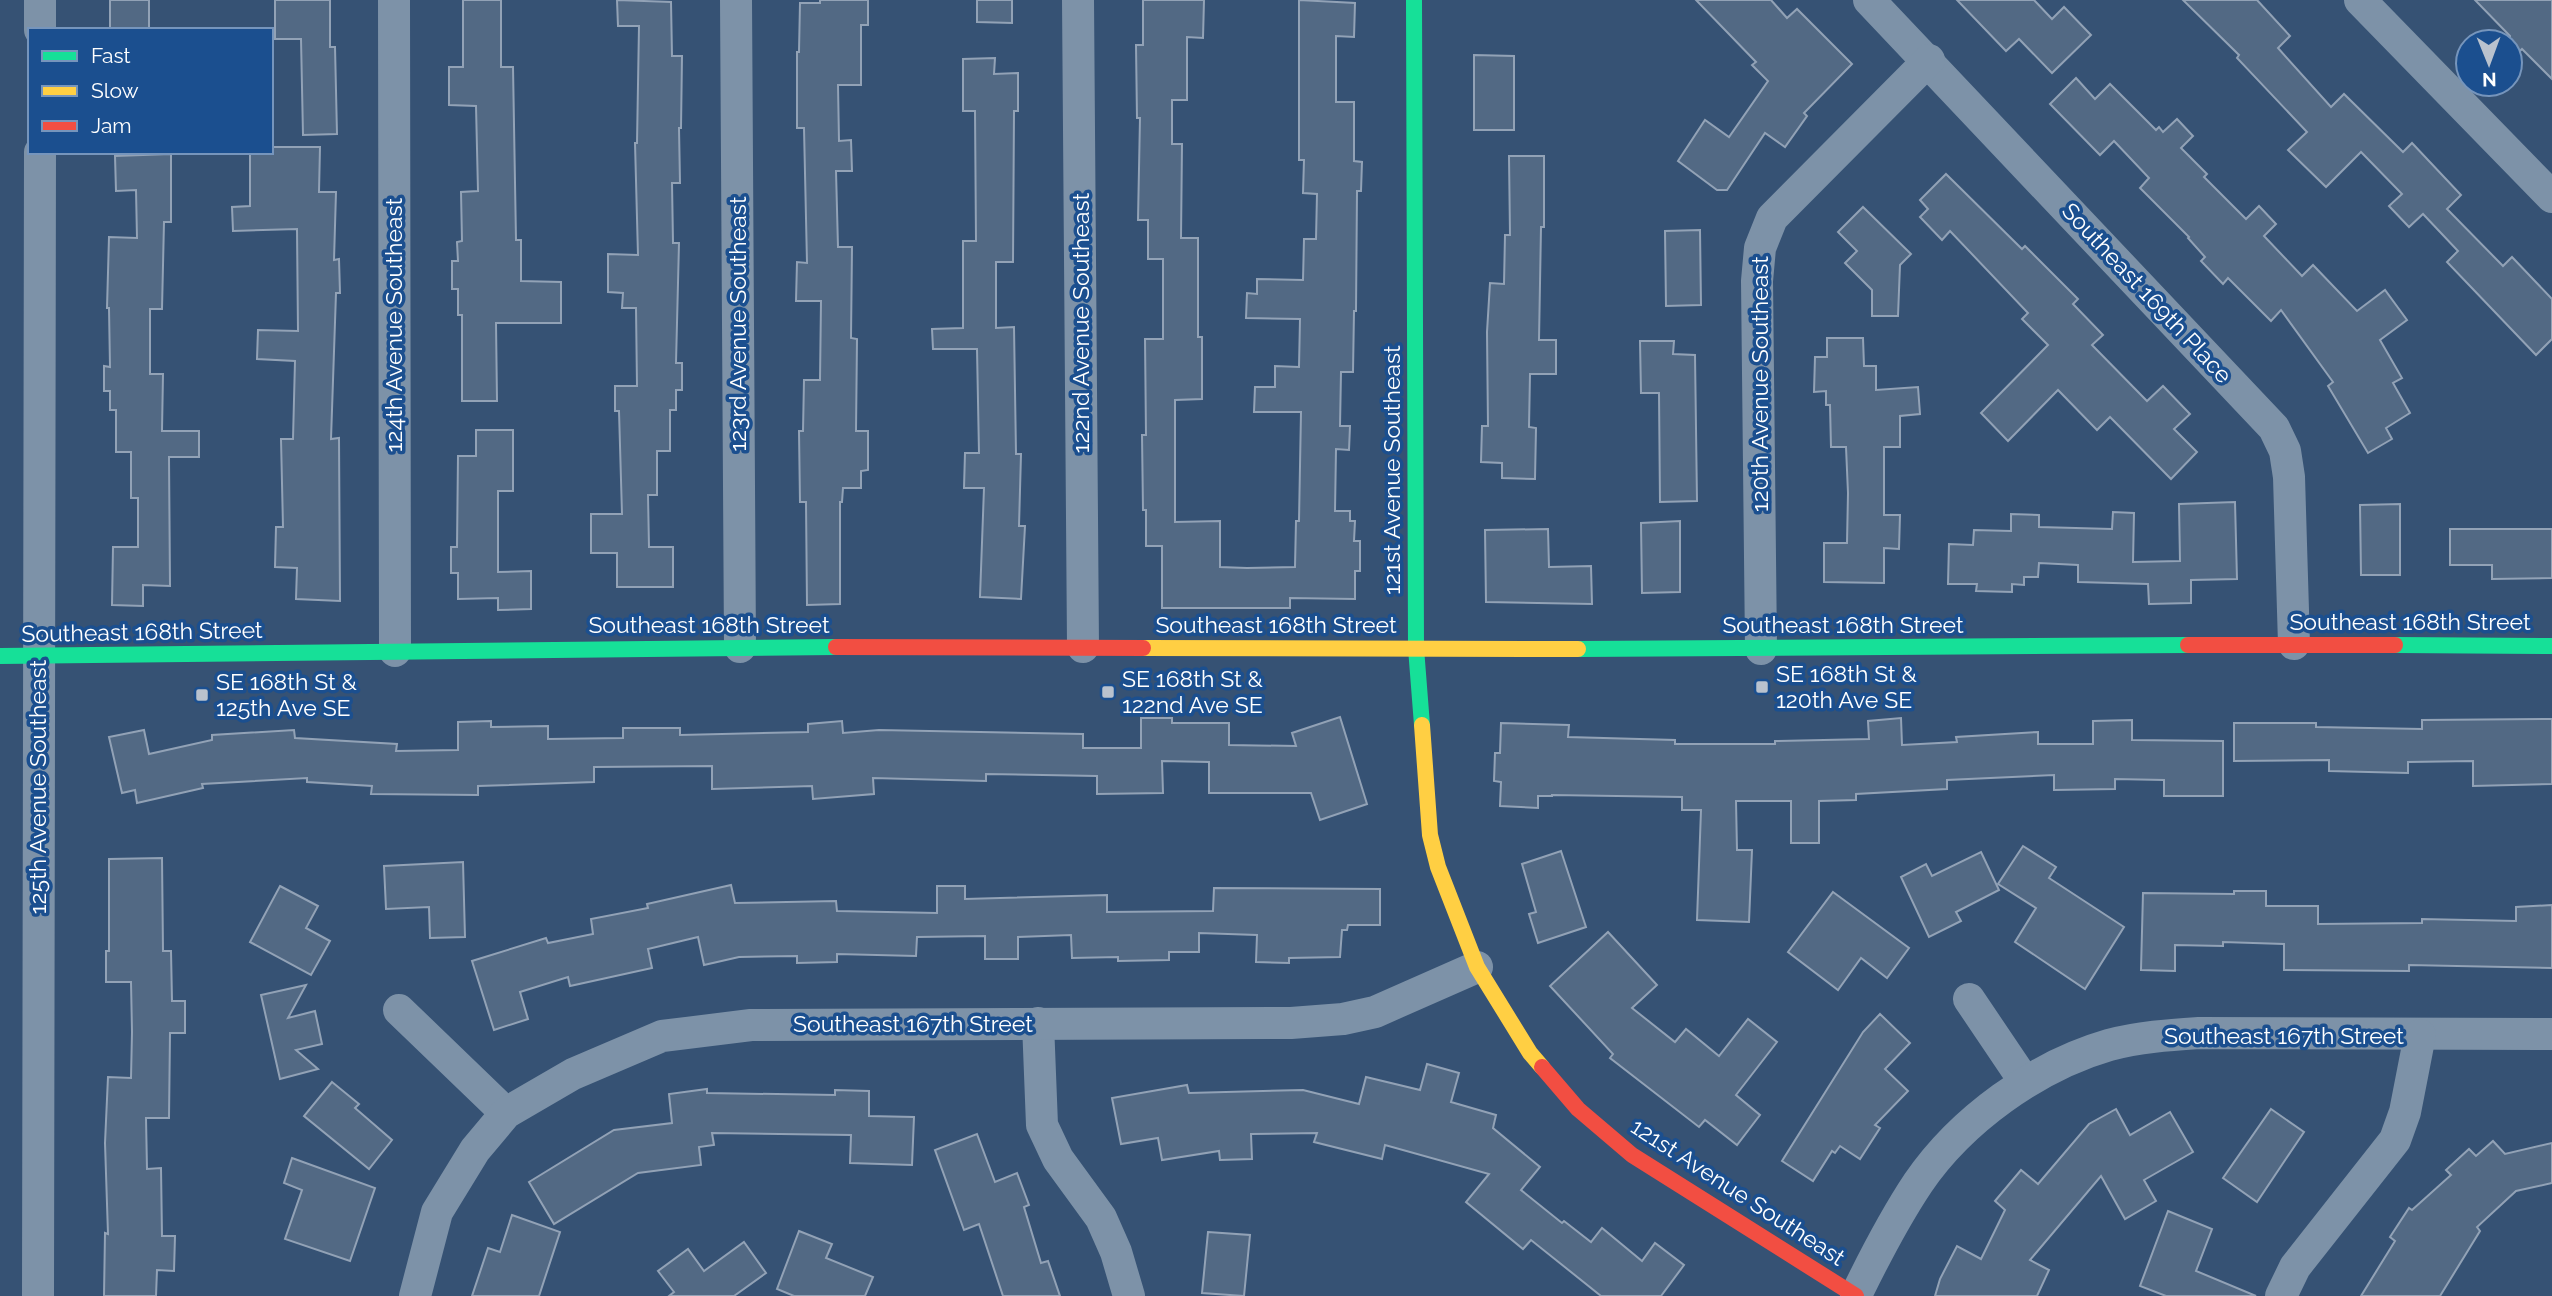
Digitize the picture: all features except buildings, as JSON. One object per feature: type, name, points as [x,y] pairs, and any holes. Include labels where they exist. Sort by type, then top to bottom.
[{"type":"street","points":[[40,0],[40,28]]},
{"type":"street","name":"124th Avenue Southeast","points":[[394,0],[395,650]]},
{"type":"street","name":"123rd Avenue Southeast","points":[[736,0],[740,647]]},
{"type":"street","name":"122nd Avenue Southeast","points":[[1078,0],[1083,647]]},
{"type":"street","name":"121st Avenue Southeast","points":[[1414,0],[1416,648],[1430,835],[1438,867],[1477,967],[1530,1054],[1578,1109],[1632,1155],[1856,1295]]},
{"type":"street","name":"Southeast 169th Place","points":[[1870,0],[2274,428],[2285,452],[2289,477],[2294,644]]},
{"type":"street","points":[[2360,0],[2552,197]]},
{"type":"street","name":"120th Avenue Southeast","points":[[1761,649],[1757,295],[1760,248],[1772,218],[1929,60]]},
{"type":"street","name":"125th Avenue Southeast","points":[[38,1296],[40,154]]},
{"type":"street","name":"Southeast 168th Street","points":[[0,656],[740,647],[1761,649],[2294,644],[2552,646]]},
{"type":"street","name":"Southeast 167th Street","points":[[506,1112],[573,1073],[663,1036],[751,1025],[1291,1023],[1343,1019],[1376,1012],[1477,967]]},
{"type":"street","points":[[1969,999],[2025,1082]]},
{"type":"street","points":[[399,1010],[506,1112],[475,1150],[437,1212],[415,1296]]},
{"type":"street","points":[[1038,1023],[1042,1125],[1058,1159],[1101,1218],[1116,1252],[1129,1296]]},
{"type":"street","name":"Southeast 167th Street","points":[[1856,1295],[1885,1235],[1920,1181],[1952,1143],[1988,1110],[2025,1082],[2108,1046],[2149,1037],[2199,1033],[2552,1034]]},
{"type":"street","points":[[2281,1296],[2295,1267],[2395,1140],[2405,1112],[2420,1035]]},
{"type":"traffic: fast","points":[[1414,0],[1416,648],[1422,725]]},
{"type":"traffic: fast","points":[[1578,649],[2188,645]]},
{"type":"traffic: fast","points":[[2395,645],[2552,646]]},
{"type":"traffic: fast","points":[[0,656],[836,647]]},
{"type":"traffic: slow","points":[[1143,648],[1578,649]]},
{"type":"traffic: slow","points":[[1422,725],[1430,835],[1438,867],[1477,967],[1530,1053],[1542,1067]]},
{"type":"traffic: jam","points":[[2188,645],[2395,645]]},
{"type":"traffic: jam","points":[[836,647],[1143,648]]},
{"type":"traffic: jam","points":[[1542,1067],[1578,1109],[1632,1155],[1856,1296]]},
{"type":"place","name":"SE 168th St & 120th Ave SE","points":[[1762,687]]},
{"type":"place","name":"SE 168th St & 122nd Ave SE","points":[[1108,692]]},
{"type":"place","name":"SE 168th St & 125th Ave SE","points":[[202,695]]}]
